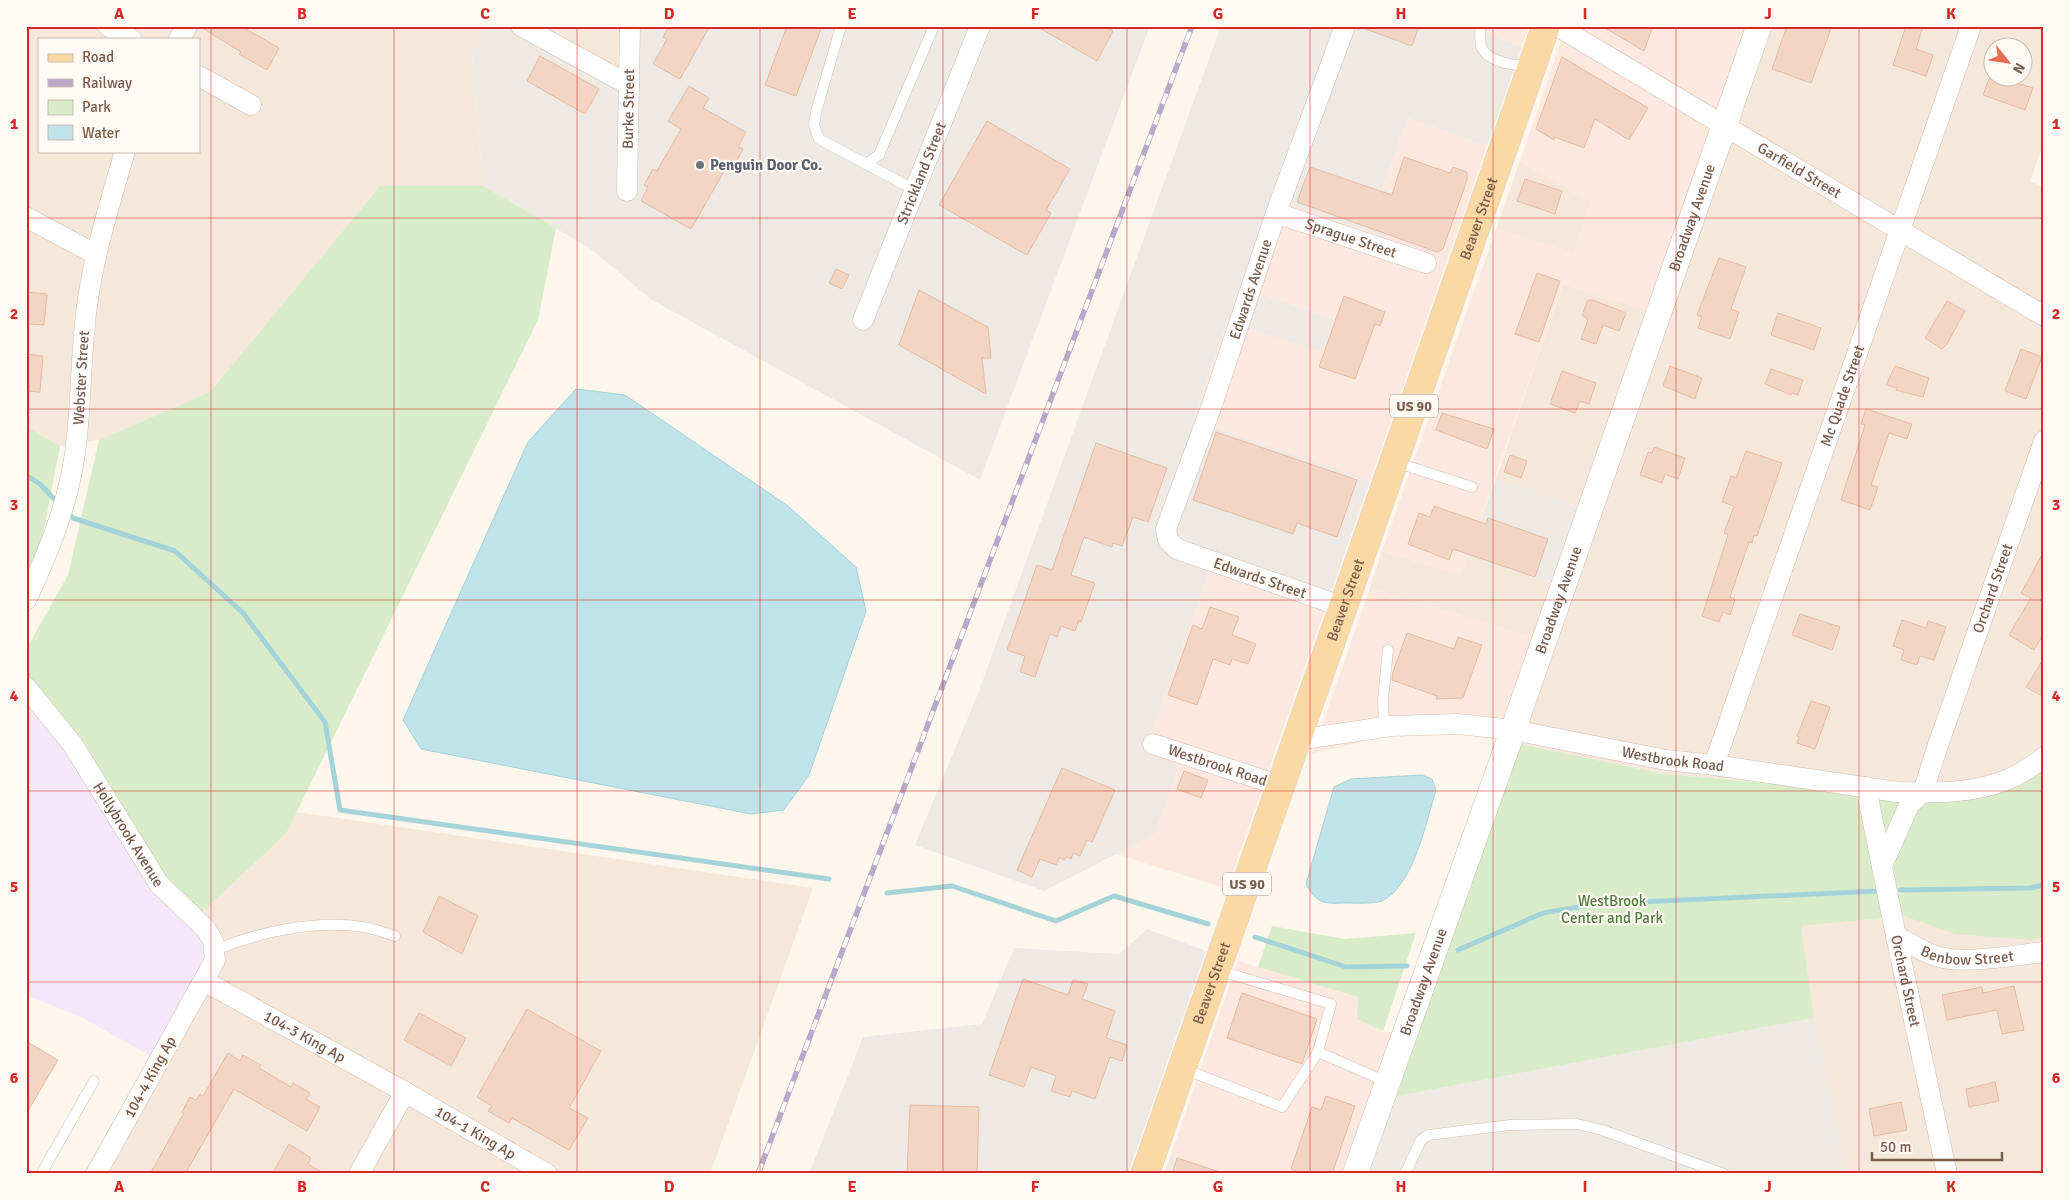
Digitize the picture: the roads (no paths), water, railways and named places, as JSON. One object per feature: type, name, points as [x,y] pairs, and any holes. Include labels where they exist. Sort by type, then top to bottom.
[{"type":"main road","name":"Beaver Street","points":[[1145,1174],[1546,26]]},
{"type":"street","points":[[108,26],[129,38]]},
{"type":"street","points":[[180,38],[186,26]]},
{"type":"street","points":[[521,26],[629,85]]},
{"type":"street","name":"Burke Street","points":[[627,191],[630,26]]},
{"type":"street","name":"Strickland Street","points":[[864,320],[980,26]]},
{"type":"street","name":"Edwards Avenue","points":[[1177,549],[1168,540],[1166,528],[1213,402],[1276,213],[1345,26]]},
{"type":"street","name":"Garfield Street","points":[[1556,26],[2044,316]]},
{"type":"street","name":"Broadway Avenue","points":[[1355,1174],[1513,730],[1759,26]]},
{"type":"street","name":"Mc Quade Street","points":[[1714,765],[1971,26]]},
{"type":"street","points":[[200,77],[251,104]]},
{"type":"street","name":"Webster Street","points":[[26,600],[56,532],[69,485],[75,453],[86,308],[95,254],[125,152]]},
{"type":"street","name":"Sprague Street","points":[[1276,213],[1426,263]]},
{"type":"street","points":[[26,217],[95,254]]},
{"type":"street","name":"Orchard Street","points":[[1923,792],[2044,440]]},
{"type":"street","name":"Edwards Street","points":[[1177,549],[1344,607]]},
{"type":"street","name":"Hollybrook Avenue","points":[[26,687],[73,746],[159,884],[206,929],[213,941],[214,950]]},
{"type":"street","name":"Westbrook Road","points":[[1297,740],[1384,727],[1458,724],[1513,730],[1666,760],[1714,765],[1896,792],[1923,792],[1985,786],[2010,778],[2044,757]]},
{"type":"street","name":"Westbrook Road","points":[[1153,744],[1281,786]]},
{"type":"street","name":"Orchard Street","points":[[1866,787],[1947,1174]]},
{"type":"street","points":[[1882,866],[1909,805],[1923,792]]},
{"type":"street","name":"Benbow Street","points":[[1896,936],[1926,952],[1949,959],[1965,960],[2044,952]]},
{"type":"street","points":[[204,981],[215,960],[214,950]]},
{"type":"street","name":"104-3 King Ap","points":[[204,981],[405,1092]]},
{"type":"street","name":"104-4 King Ap","points":[[96,1174],[204,981]]},
{"type":"street","points":[[359,1174],[405,1092]]},
{"type":"street","name":"104-1 King Ap","points":[[405,1092],[547,1174]]},
{"type":"lane","points":[[841,26],[816,112],[814,126],[819,139],[916,190]]},
{"type":"lane","points":[[866,164],[879,155],[934,26]]},
{"type":"lane","points":[[1480,26],[1480,44],[1485,53],[1494,58],[1532,68]]},
{"type":"lane","points":[[1394,462],[1472,487]]},
{"type":"lane","points":[[1384,727],[1383,699],[1388,650]]},
{"type":"lane","points":[[214,950],[263,934],[339,925],[369,928],[394,936]]},
{"type":"lane","points":[[1182,1069],[1282,1107],[1318,1052],[1331,1004],[1217,970]]},
{"type":"lane","points":[[1318,1052],[1388,1082]]},
{"type":"lane","points":[[41,1174],[94,1081]]},
{"type":"lane","points":[[1406,1174],[1418,1144],[1428,1135],[1510,1125],[1563,1123],[1602,1130],[1724,1174]]},
{"type":"water","points":[[576,389],[625,395],[788,506],[856,567],[866,611],[809,775],[784,810],[751,814],[421,749],[403,720],[528,442]]},
{"type":"water","points":[[1422,775],[1432,779],[1436,790],[1423,835],[1411,867],[1393,893],[1382,901],[1374,903],[1331,903],[1317,899],[1306,884],[1334,787],[1351,779]]},
{"type":"waterway","points":[[26,475],[40,484],[59,504]]},
{"type":"waterway","points":[[67,512],[73,518],[175,551],[243,613],[325,722],[340,810],[829,879]]},
{"type":"waterway","points":[[1900,890],[2030,888],[2044,885]]},
{"type":"waterway","points":[[887,893],[952,886],[1056,921],[1114,896],[1208,924]]},
{"type":"waterway","points":[[1458,950],[1543,913],[1596,904],[1879,891]]},
{"type":"waterway","points":[[1255,937],[1346,967],[1407,966]]},
{"type":"railway","points":[[758,1174],[1192,26]]},
{"type":"place","name":"Penguin Door Co.","points":[[700,165]]},
{"type":"park label","name":"WestBrook Center and Park","points":[[1612,910]]}]
